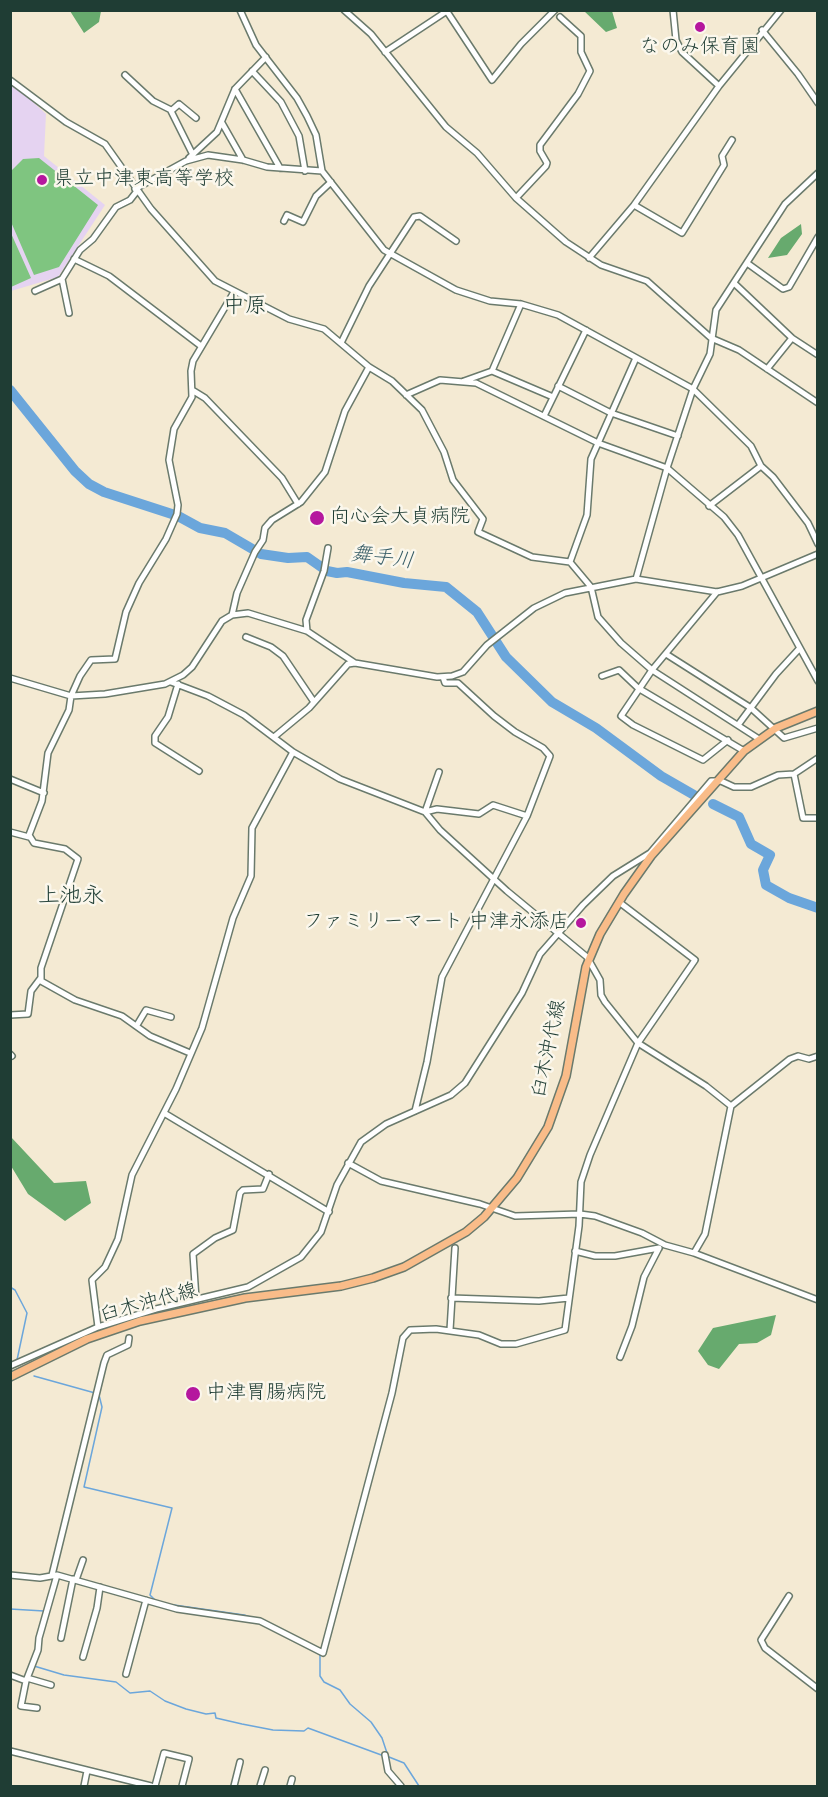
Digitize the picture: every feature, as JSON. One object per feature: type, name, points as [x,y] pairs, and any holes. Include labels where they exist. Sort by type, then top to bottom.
[{"type":"main road","name":"臼木沖代線","points":[[10,1377],[87,1339],[140,1321],[245,1298],[341,1286],[384,1275],[451,1243],[492,1209],[531,1158],[558,1101],[571,1053],[581,984],[589,959],[619,902],[644,866],[744,751],[776,728],[818,711]]},
{"type":"street","points":[[240,10],[256,45],[297,98],[311,124],[316,135],[322,171],[381,247],[456,290],[490,301],[521,304],[558,315],[693,389],[751,446],[761,466],[773,477],[803,516],[818,544]]},
{"type":"street","points":[[344,10],[371,34],[446,127],[477,153],[516,198],[566,242],[589,258],[647,281],[711,338],[739,350],[818,403]]},
{"type":"street","points":[[385,52],[446,11],[492,80],[521,44],[555,10]]},
{"type":"street","points":[[673,10],[676,40],[682,52],[718,86]]},
{"type":"street","points":[[589,258],[634,205],[718,86],[762,30],[781,10]]},
{"type":"street","points":[[516,198],[546,166],[540,145],[578,94],[591,71],[581,52],[581,36],[560,17]]},
{"type":"street","points":[[762,30],[818,103]]},
{"type":"street","points":[[35,291],[62,279],[74,259],[96,235],[116,207],[129,200],[136,190],[186,161],[213,137],[222,123],[235,89],[266,57]]},
{"type":"street","points":[[252,72],[281,102],[299,136],[305,171]]},
{"type":"street","points":[[125,75],[153,101],[171,110],[174,122],[193,155]]},
{"type":"street","points":[[10,80],[66,122],[105,144],[136,190],[196,262],[215,281],[289,319],[324,329],[422,410],[444,452],[453,480],[483,519],[478,532],[532,557],[570,562],[591,587],[598,617],[621,643],[652,670],[759,739]]},
{"type":"street","points":[[235,89],[280,168]]},
{"type":"street","points":[[171,110],[179,104],[196,118]]},
{"type":"street","points":[[222,123],[243,160]]},
{"type":"street","points":[[634,205],[682,233],[724,165],[722,156],[732,140]]},
{"type":"street","points":[[186,161],[214,154],[280,168],[322,171]]},
{"type":"street","points":[[636,579],[667,468],[693,389],[711,354],[711,338],[716,310],[785,204],[818,173]]},
{"type":"street","points":[[284,220],[286,214],[303,222],[316,196],[331,182]]},
{"type":"street","points":[[341,343],[369,286],[416,216],[456,241]]},
{"type":"street","points":[[747,263],[783,289],[789,287],[818,237]]},
{"type":"street","points":[[74,259],[109,276],[201,346]]},
{"type":"street","points":[[62,279],[69,312]]},
{"type":"street","points":[[735,284],[792,338],[818,355]]},
{"type":"street","points":[[28,837],[44,793],[48,753],[69,710],[71,696],[88,662],[115,660],[126,612],[177,514],[178,505],[170,460],[170,442],[176,422],[191,400],[192,366],[201,346],[234,291]]},
{"type":"street","points":[[492,371],[521,304]]},
{"type":"street","points":[[544,416],[586,330]]},
{"type":"street","points":[[767,369],[792,338]]},
{"type":"street","points":[[570,562],[587,515],[591,459],[636,358]]},
{"type":"street","points":[[232,615],[235,600],[255,552],[263,540],[265,528],[278,515],[298,504],[311,492],[327,467],[345,411],[369,367]]},
{"type":"street","points":[[462,381],[492,371],[553,397]]},
{"type":"street","points":[[406,395],[440,380],[462,381],[492,389],[598,443],[667,468],[724,517],[738,535],[818,681]]},
{"type":"street","points":[[558,386],[611,413],[678,436]]},
{"type":"street","points":[[192,390],[205,398],[282,478],[298,504]]},
{"type":"street","points":[[709,506],[761,466]]},
{"type":"street","points":[[307,631],[306,620],[324,571],[328,548]]},
{"type":"street","points":[[274,737],[314,702],[348,664],[355,663],[443,677],[463,672],[487,645],[534,608],[565,593],[636,579],[717,592],[742,586],[818,554]]},
{"type":"street","points":[[717,592],[652,670],[622,711],[624,720],[703,760],[728,740]]},
{"type":"street","points":[[10,678],[71,696],[105,694],[171,682],[186,673],[218,625],[232,615],[253,613],[307,631],[355,663]]},
{"type":"street","points":[[246,637],[279,652],[290,664],[314,702]]},
{"type":"street","points":[[738,725],[799,649]]},
{"type":"street","points":[[666,654],[751,708],[788,740],[812,728],[818,728]]},
{"type":"street","points":[[602,676],[619,670],[638,688],[744,751]]},
{"type":"street","points":[[415,1111],[427,1062],[442,977],[527,816],[549,759],[549,753],[515,732],[458,683],[445,683],[443,677]]},
{"type":"street","points":[[171,682],[237,711],[293,752],[347,782],[425,812],[440,830],[495,880],[589,959],[600,981],[601,995],[638,1042],[706,1086],[731,1106]]},
{"type":"street","points":[[178,684],[168,717],[155,736],[155,743],[157,747],[199,771]]},
{"type":"street","points":[[98,1327],[92,1280],[105,1267],[118,1239],[132,1174],[164,1113],[208,1011],[210,994],[219,971],[233,918],[251,876],[252,828],[293,752]]},
{"type":"street","points":[[10,1366],[98,1327],[255,1285],[295,1261],[313,1245],[357,1147],[369,1135],[451,1095],[465,1083],[522,993],[540,954],[557,932],[613,876],[645,857],[709,783],[716,781],[734,787],[751,787],[778,775],[795,774],[818,758]]},
{"type":"street","points":[[425,812],[439,772]]},
{"type":"street","points":[[795,774],[803,818],[818,818]]},
{"type":"street","points":[[10,779],[44,793]]},
{"type":"street","points":[[425,812],[437,809],[479,814],[493,805],[527,816]]},
{"type":"street","points":[[10,832],[28,837],[34,843],[65,849],[78,859],[61,915],[46,952],[40,979],[32,987],[28,1014],[10,1015]]},
{"type":"street","points":[[10,1575],[40,1578],[54,1575],[177,1609],[260,1621],[323,1653],[392,1393],[403,1338],[410,1330],[450,1330],[479,1335],[501,1344],[528,1341],[565,1330],[580,1214],[581,1182],[590,1155],[638,1042],[695,960],[619,902]]},
{"type":"street","points":[[40,979],[45,985],[118,1014],[150,1036],[190,1053]]},
{"type":"street","points":[[137,1025],[146,1010],[171,1017]]},
{"type":"street","points":[[694,1253],[705,1234],[731,1106],[790,1059],[798,1056],[809,1059],[818,1056]]},
{"type":"street","points":[[164,1113],[182,1126],[269,1174],[329,1212]]},
{"type":"street","points":[[348,1163],[381,1180],[527,1217],[580,1214],[616,1223],[662,1246],[694,1253],[818,1300]]},
{"type":"street","points":[[196,1299],[193,1254],[215,1238],[233,1230],[240,1193],[243,1190],[263,1190],[269,1174]]},
{"type":"street","points":[[575,1251],[595,1257],[615,1256],[662,1246]]},
{"type":"street","points":[[620,1357],[632,1326],[644,1277],[662,1246]]},
{"type":"street","points":[[450,1330],[455,1248]]},
{"type":"street","points":[[451,1298],[539,1300],[569,1298]]},
{"type":"street","points":[[37,1708],[21,1706],[27,1679],[38,1650],[104,1364],[107,1355],[128,1345],[129,1338]]},
{"type":"street","points":[[61,1638],[75,1580],[83,1560]]},
{"type":"street","points":[[83,1657],[97,1608],[100,1587]]},
{"type":"street","points":[[789,1596],[761,1640],[765,1648],[818,1689]]},
{"type":"street","points":[[126,1674],[146,1600]]},
{"type":"street","points":[[10,1675],[51,1685]]},
{"type":"street","points":[[10,1751],[143,1786],[153,1786],[164,1753],[189,1760],[182,1786]]},
{"type":"street","points":[[385,1755],[388,1771],[401,1786]]},
{"type":"street","points":[[234,1786],[240,1762]]},
{"type":"street","points":[[260,1786],[265,1770]]},
{"type":"street","points":[[84,1786],[87,1771]]},
{"type":"street","points":[[290,1786],[292,1779]]},
{"type":"shaded area","name":"県立中津東高等学校","points":[[11,82],[46,114],[44,156],[105,205],[58,277],[11,291]]},
{"type":"green space","points":[[70,11],[101,11],[99,22],[84,33]]},
{"type":"green space","points":[[584,11],[612,11],[617,28],[606,32]]},
{"type":"green space","name":"県立中津東高等学校","points":[[39,158],[98,205],[59,267],[34,275],[11,222],[10,172],[23,159]]},
{"type":"green space","points":[[801,224],[802,234],[787,255],[768,258],[781,238]]},
{"type":"green space","points":[[10,231],[31,278],[11,287],[10,287]]},
{"type":"green space","points":[[11,1137],[54,1183],[86,1181],[91,1203],[65,1221],[28,1194],[11,1166]]},
{"type":"green space","points":[[776,1315],[771,1335],[757,1343],[739,1344],[719,1369],[708,1365],[698,1351],[713,1328]]},
{"type":"waterway","name":"舞手川","points":[[10,390],[75,471],[89,484],[104,492],[178,516],[200,528],[225,533],[261,554],[288,558],[307,557],[327,571],[337,573],[347,572],[404,583],[446,587],[477,612],[506,657],[552,702],[596,728],[661,776],[694,795]]},
{"type":"waterway","name":"舞手川","points":[[713,804],[739,817],[751,844],[770,855],[763,870],[766,885],[789,898],[818,908]]},
{"type":"waterway","points":[[10,1287],[15,1290],[27,1313],[17,1360]]},
{"type":"waterway","points":[[34,1376],[95,1393]]},
{"type":"waterway","points":[[99,1395],[102,1407],[84,1487],[172,1508],[150,1595],[155,1600]]},
{"type":"waterway","points":[[174,1605],[244,1615],[272,1624]]},
{"type":"waterway","points":[[10,1609],[44,1611]]},
{"type":"waterway","points":[[320,1654],[320,1676],[324,1682],[340,1690],[350,1704],[371,1722],[382,1738],[388,1756]]},
{"type":"waterway","points":[[34,1666],[64,1675],[116,1682],[130,1693],[150,1691],[165,1701],[186,1709],[206,1714],[215,1713],[216,1718],[242,1724],[273,1730],[304,1731],[308,1728],[384,1756]]},
{"type":"waterway","points":[[389,1757],[404,1763],[419,1786]]},
{"type":"place","name":"なのみ保育園","points":[[700,27]]},
{"type":"place","name":"県立中津東高等学校","points":[[42,180]]},
{"type":"place","name":"向心会大貞病院","points":[[317,518]]},
{"type":"place","name":"ファミリーマート 中津永添店","points":[[581,923]]},
{"type":"place","name":"中津胃腸病院","points":[[193,1394]]},
{"type":"district","name":"中原","points":[[245,307]]},
{"type":"district","name":"上池永","points":[[71,897]]}]
